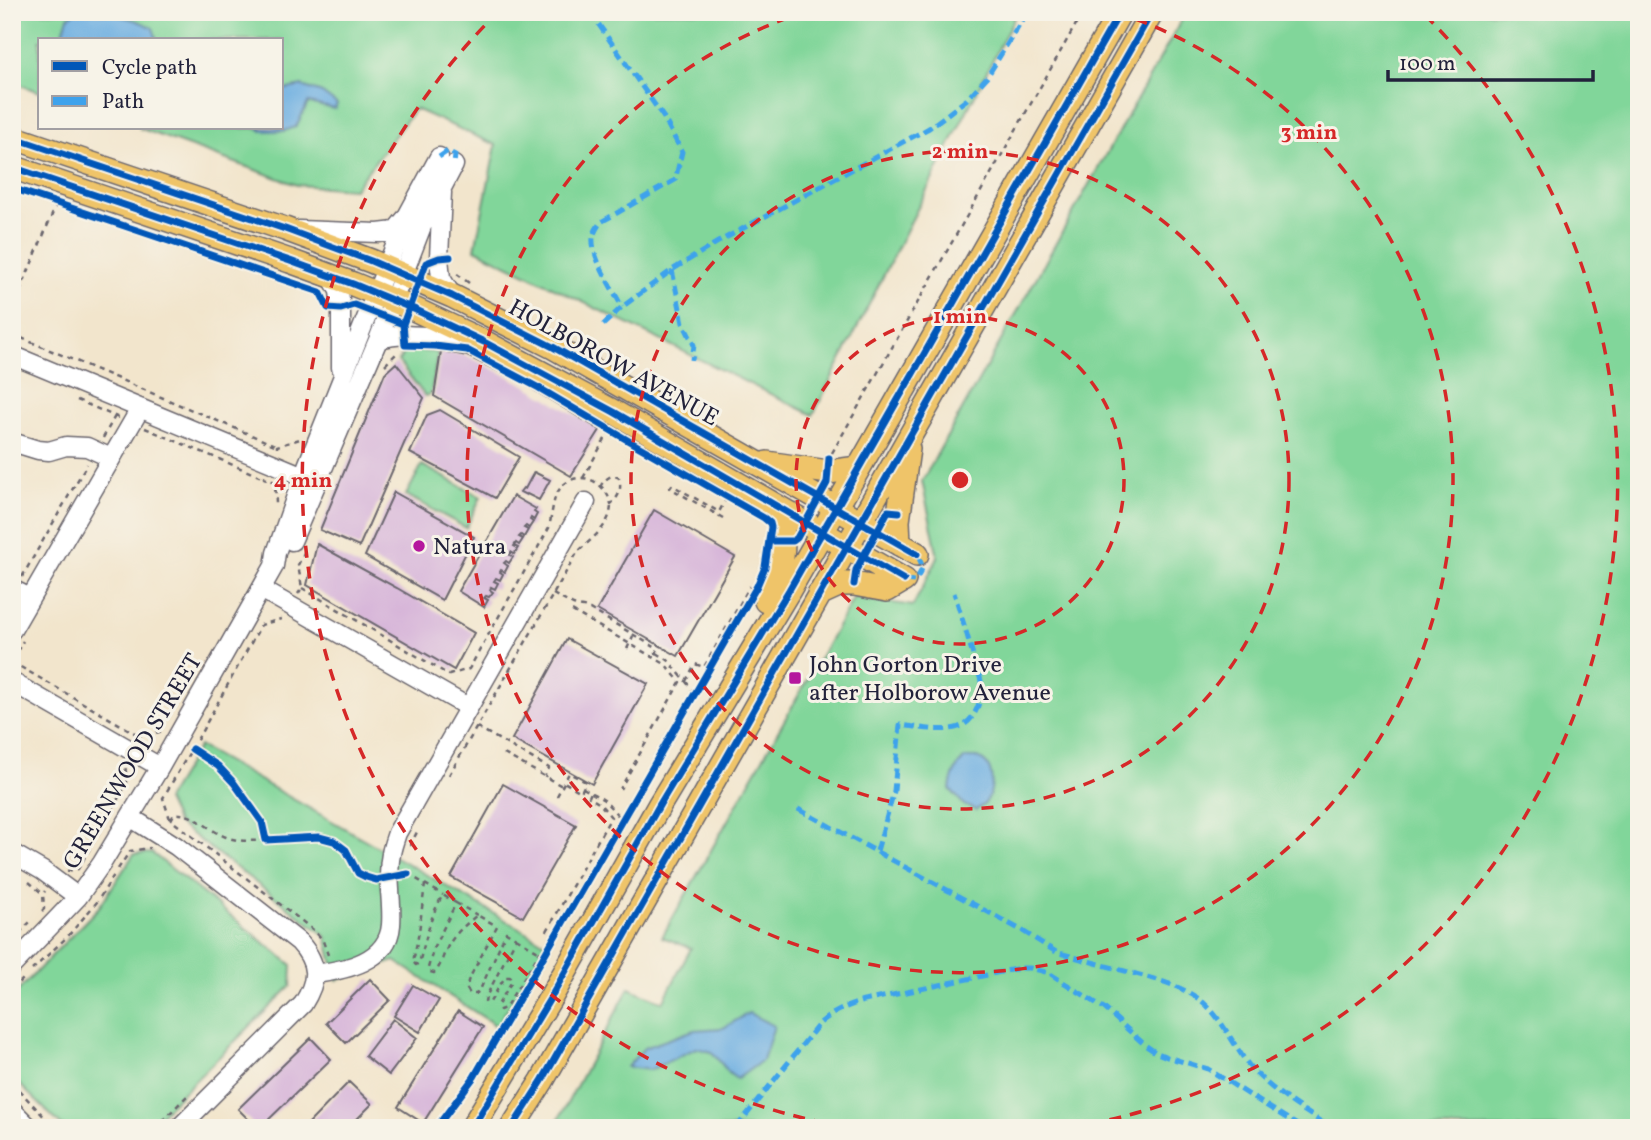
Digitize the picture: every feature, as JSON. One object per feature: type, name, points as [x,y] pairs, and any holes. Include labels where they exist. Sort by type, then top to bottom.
[{"type":"main road","points":[[475,1123],[821,533],[1120,12]]},
{"type":"main road","points":[[512,1128],[542,1081],[1152,12]]},
{"type":"main road","name":"HOLBOROW AVENUE","points":[[12,137],[285,229],[452,296],[553,347],[908,549],[898,520],[910,435]]},
{"type":"main road","name":"HOLBOROW AVENUE","points":[[12,167],[331,276],[385,297],[484,342],[614,412],[904,580],[887,590],[841,584],[819,594]]},
{"type":"main road","points":[[753,462],[858,468]]},
{"type":"main road","points":[[723,700],[735,660],[778,578],[785,541],[780,509]]},
{"type":"main road","points":[[475,1123],[496,1114],[593,951],[607,945],[619,944]]},
{"type":"street","points":[[285,229],[378,233],[395,231],[447,161],[439,258],[441,278],[452,296]]},
{"type":"street","points":[[395,271],[443,185]]},
{"type":"street","points":[[385,297],[395,271],[406,218]]},
{"type":"street","points":[[331,276],[339,291],[341,309],[342,379]]},
{"type":"street","name":"GREENWOOD STREET","points":[[12,966],[78,897],[102,863],[274,566],[276,553],[310,479],[378,340],[385,297]]},
{"type":"street","name":"GREENWOOD STREET","points":[[310,479],[342,379],[385,297]]},
{"type":"street","points":[[378,340],[404,335],[484,342]]},
{"type":"street","points":[[12,355],[310,479]]},
{"type":"street","points":[[12,630],[103,454],[140,409]]},
{"type":"street","points":[[12,442],[49,451],[78,446],[103,454]]},
{"type":"street","points":[[315,974],[339,971],[370,958],[379,952],[386,942],[391,926],[390,855],[397,832],[586,502]]},
{"type":"street","points":[[13,589],[30,598]]},
{"type":"street","points":[[261,589],[468,707]]},
{"type":"street","points":[[12,682],[160,767]]},
{"type":"street","points":[[130,817],[176,846],[299,942],[309,953],[314,966],[312,990],[303,1004],[179,1128]]},
{"type":"street","points":[[12,853],[43,871],[78,897]]},
{"type":"street","points":[[12,1110],[30,1128]]},
{"type":"path","points":[[829,465],[1083,12]]},
{"type":"path","points":[[46,199],[70,207]]},
{"type":"path","points":[[12,310],[57,203]]},
{"type":"path","points":[[12,334],[277,446],[300,439],[304,428]]},
{"type":"path","points":[[13,589],[103,454],[115,416]]},
{"type":"path","points":[[598,423],[619,436]]},
{"type":"path","points":[[583,478],[610,430]]},
{"type":"path","points":[[277,446],[264,478],[275,482],[277,511]]},
{"type":"path","points":[[601,485],[612,476],[619,478],[620,490],[611,504]]},
{"type":"path","points":[[302,588],[449,675],[469,669],[549,528],[558,491],[571,481],[583,478],[601,485],[607,491],[611,504],[610,519],[577,553],[445,783]]},
{"type":"path","points":[[723,518],[670,488],[672,485],[719,512],[727,497]]},
{"type":"path","points":[[718,492],[735,502]]},
{"type":"path","points":[[686,681],[695,664],[704,667],[753,586]]},
{"type":"path","points":[[690,703],[753,586]]},
{"type":"path","points":[[553,594],[573,605],[588,608],[658,649],[655,655]]},
{"type":"path","points":[[572,611],[629,643],[668,660],[697,692]]},
{"type":"path","points":[[626,649],[634,635]]},
{"type":"path","points":[[620,789],[680,682],[655,655]]},
{"type":"path","points":[[12,662],[140,736]]},
{"type":"path","points":[[477,727],[549,768],[545,777]]},
{"type":"path","points":[[192,749],[200,754]]},
{"type":"path","points":[[504,754],[545,777],[563,784],[581,792],[586,782],[569,773],[563,784],[557,796]]},
{"type":"path","points":[[524,765],[528,756]]},
{"type":"path","points":[[583,788],[604,800],[623,821]]},
{"type":"path","points":[[547,931],[611,817],[600,804],[589,797],[591,792]]},
{"type":"path","points":[[616,832],[628,812]]},
{"type":"path","points":[[279,839],[241,841],[224,837],[183,813],[174,814],[171,820],[316,932],[323,941],[329,958]]},
{"type":"path","points":[[410,846],[420,827]]},
{"type":"path","points":[[264,831],[266,840]]},
{"type":"path","points":[[389,879],[408,874],[498,927],[468,981],[467,989],[470,994],[480,990],[505,931],[543,953]]},
{"type":"path","points":[[425,884],[413,962],[416,965],[419,963],[435,908],[443,895]]},
{"type":"path","points":[[456,903],[434,947],[428,968],[430,972],[438,971],[454,937],[477,915]]},
{"type":"path","points":[[516,938],[485,1001],[490,1002],[505,977],[510,977],[512,981],[498,1005],[500,1010],[505,1009],[552,944]]},
{"type":"path","points":[[512,1013],[543,953]]},
{"type":"path","points":[[12,1083],[55,1128]]},
{"type":"path","points":[[155,1128],[194,1089]]},
{"type":"green space","points":[[12,12],[1017,12],[813,415],[475,249],[496,145],[415,109],[354,189],[297,185],[145,130],[284,130],[284,38],[38,38],[38,91],[12,82]]},
{"type":"green space","points":[[1186,12],[1639,12],[1639,1128],[554,1128],[629,988],[663,1002],[691,948],[662,937],[854,597],[913,606],[938,557],[922,481]]},
{"type":"green space","points":[[407,350],[438,352],[431,394],[425,396],[398,361]]},
{"type":"green space","points":[[422,465],[481,497],[466,528],[406,495]]},
{"type":"green space","points":[[199,746],[547,944],[497,1026],[395,961],[337,980],[326,936],[177,823],[166,800]]},
{"type":"green space","points":[[152,853],[292,965],[291,986],[147,1128],[64,1128],[12,1077],[12,997],[99,907],[134,854]]},
{"type":"water","points":[[77,12],[126,17],[153,28],[156,38],[62,38],[68,17]]},
{"type":"water","points":[[302,86],[322,93],[337,104],[335,109],[308,103],[296,127],[284,131],[261,131],[284,130],[284,90]]},
{"type":"water","points":[[965,758],[983,761],[992,778],[988,798],[976,810],[964,805],[950,789],[954,772]]},
{"type":"water","points":[[749,1013],[774,1026],[763,1060],[737,1079],[712,1052],[696,1048],[650,1070],[627,1067],[644,1048],[694,1030],[723,1028]]},
{"type":"building","points":[[441,351],[467,356],[525,385],[600,430],[571,476],[434,396]]},
{"type":"building","points":[[396,363],[424,398],[359,547],[320,530],[385,373]]},
{"type":"building","points":[[440,410],[519,457],[495,498],[410,453],[427,415]]},
{"type":"building","points":[[534,472],[550,480],[539,500],[520,492],[525,489]]},
{"type":"building","name":"Natura","points":[[394,492],[474,537],[442,600],[365,556]]},
{"type":"building","points":[[513,496],[536,509],[534,512],[537,514],[534,520],[531,518],[533,522],[529,528],[524,528],[528,530],[524,537],[519,537],[523,539],[519,545],[516,543],[514,546],[518,548],[514,554],[511,552],[513,557],[509,563],[504,563],[508,566],[505,572],[501,570],[503,574],[500,580],[496,578],[494,581],[498,583],[495,589],[491,587],[493,592],[484,598],[488,600],[484,607],[458,591]]},
{"type":"building","points":[[654,510],[735,557],[678,656],[597,610]]},
{"type":"building","points":[[317,544],[474,633],[454,670],[307,585]]},
{"type":"building","points":[[567,639],[648,684],[592,784],[512,739]]},
{"type":"building","points":[[503,784],[576,825],[523,917],[451,877]]},
{"type":"building","points":[[370,979],[390,1000],[346,1043],[326,1023]]},
{"type":"building","points":[[413,985],[439,1000],[420,1032],[394,1016]]},
{"type":"building","points":[[458,1011],[483,1027],[423,1123],[398,1107]]},
{"type":"building","points":[[393,1019],[417,1038],[389,1075],[365,1056]]},
{"type":"building","points":[[311,1038],[331,1059],[257,1128],[238,1109]]},
{"type":"building","points":[[349,1082],[372,1104],[348,1128],[304,1128]]},
{"type":"marked path","points":[[590,12],[664,118],[682,152],[675,180],[601,222],[594,234],[595,254],[622,307]]},
{"type":"marked path","points":[[603,325],[622,307],[672,270],[718,242],[929,128],[966,100],[987,77],[1027,12]]},
{"type":"marked path","points":[[439,157],[448,151],[455,155],[454,165]]},
{"type":"marked path","points":[[672,270],[683,323],[694,345],[692,360]]},
{"type":"marked path","points":[[904,580],[915,581],[923,567],[917,554]]},
{"type":"marked path","points":[[877,851],[894,791],[900,725],[937,730],[959,727],[970,720],[981,695],[981,681],[954,593]]},
{"type":"marked path","points":[[798,809],[1021,930],[1056,952],[1161,981],[1189,993],[1211,1010],[1261,1078],[1330,1128]]},
{"type":"marked path","points":[[736,1128],[819,1024],[835,1013],[864,1001],[1020,968],[1049,973],[1104,1008],[1155,1052],[1208,1069],[1302,1128]]},
{"type":"cycle path","points":[[472,1128],[551,997],[660,804],[789,590],[1120,12]]},
{"type":"cycle path","points":[[512,1128],[542,1081],[1152,12]]},
{"type":"cycle path","points":[[12,137],[285,229],[371,261],[452,296],[553,347],[917,554]]},
{"type":"cycle path","points":[[12,167],[290,261],[416,310],[484,342],[614,412],[904,580]]},
{"type":"cycle path","points":[[12,188],[320,292],[328,308],[341,309],[354,305],[403,324]]},
{"type":"cycle path","points":[[436,1128],[474,1077],[757,586],[765,567],[771,527],[764,518],[539,388],[467,350],[405,345],[403,324],[426,263],[450,257]]},
{"type":"cycle path","points":[[770,541],[793,541],[797,538],[827,483],[829,458]]},
{"type":"cycle path","points":[[854,584],[856,570],[888,511],[899,512]]},
{"type":"cycle path","points":[[192,749],[218,766],[234,783],[262,822],[266,840],[319,837],[334,841],[346,850],[358,873],[366,877],[376,880],[408,874]]},
{"type":"place","name":"Natura","points":[[419,546]]},
{"type":"place","name":"John Gorton Drive after Holborow Avenue","points":[[795,678]]}]
